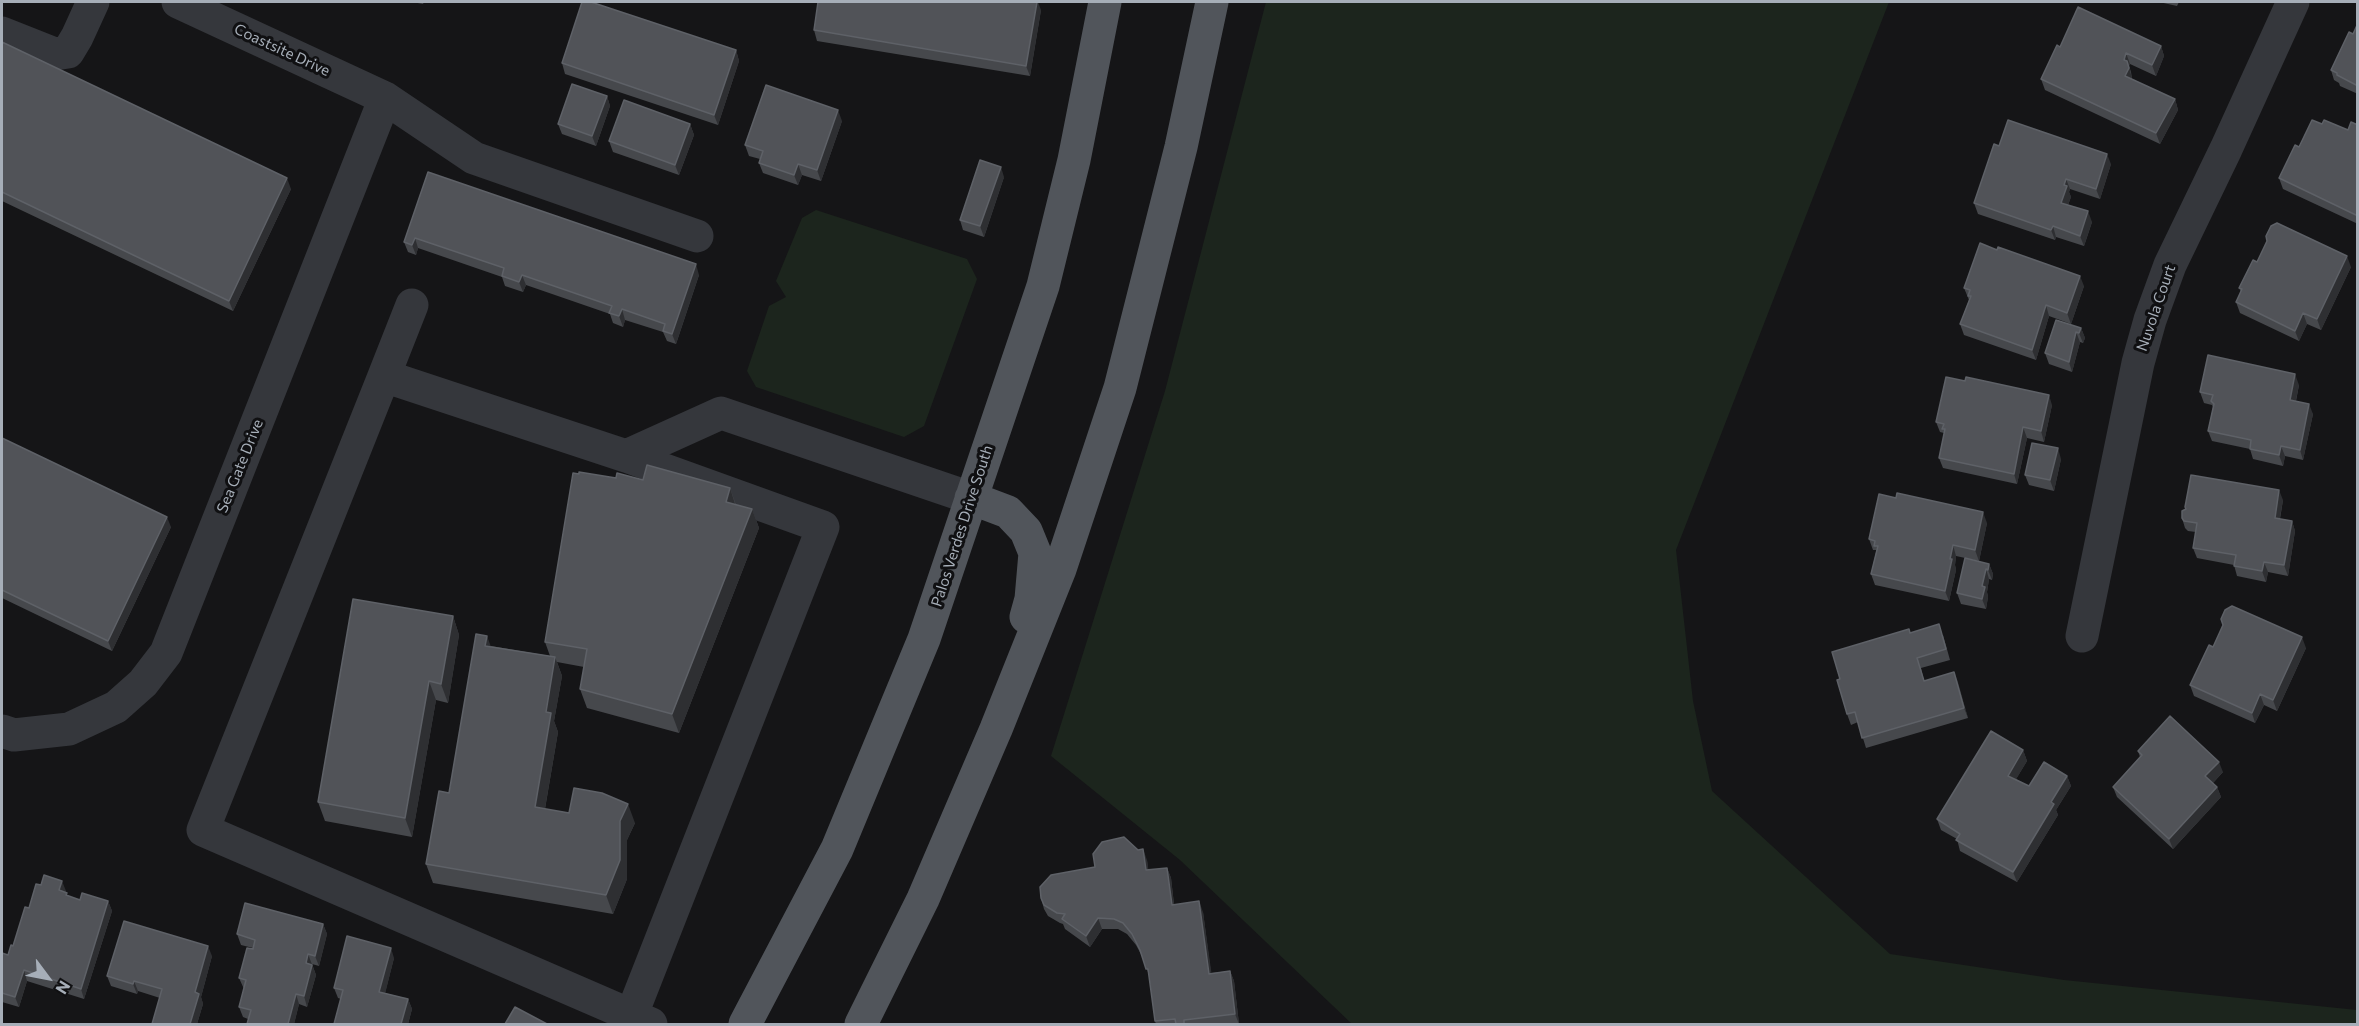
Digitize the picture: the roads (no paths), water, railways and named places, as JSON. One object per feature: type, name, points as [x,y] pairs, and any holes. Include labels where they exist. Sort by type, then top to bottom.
[{"type":"main road","name":"Palos Verdes Drive South","points":[[745,1024],[837,849],[924,639],[1043,286],[1074,160],[1105,2]]},
{"type":"main road","points":[[861,1024],[923,899],[976,776],[1059,569],[1120,388],[1181,147],[1212,2]]},
{"type":"main road","points":[[971,498],[1008,512],[1026,531],[1035,553],[1031,599],[976,776]]},
{"type":"street","points":[[2,33],[55,54],[68,52],[93,2]]},
{"type":"street","name":"Coastsite Drive","points":[[178,2],[385,98],[474,158],[697,236]]},
{"type":"street","name":"Nuvola Court","points":[[2082,636],[2138,363],[2150,320],[2170,265],[2293,2]]},
{"type":"street","name":"Sea Gate Drive","points":[[2,731],[14,735],[69,729],[116,707],[143,683],[166,653],[385,98]]},
{"type":"street","points":[[384,376],[626,456],[823,527],[637,1022],[203,830],[412,305]]},
{"type":"street","points":[[626,456],[721,413],[971,498]]}]
